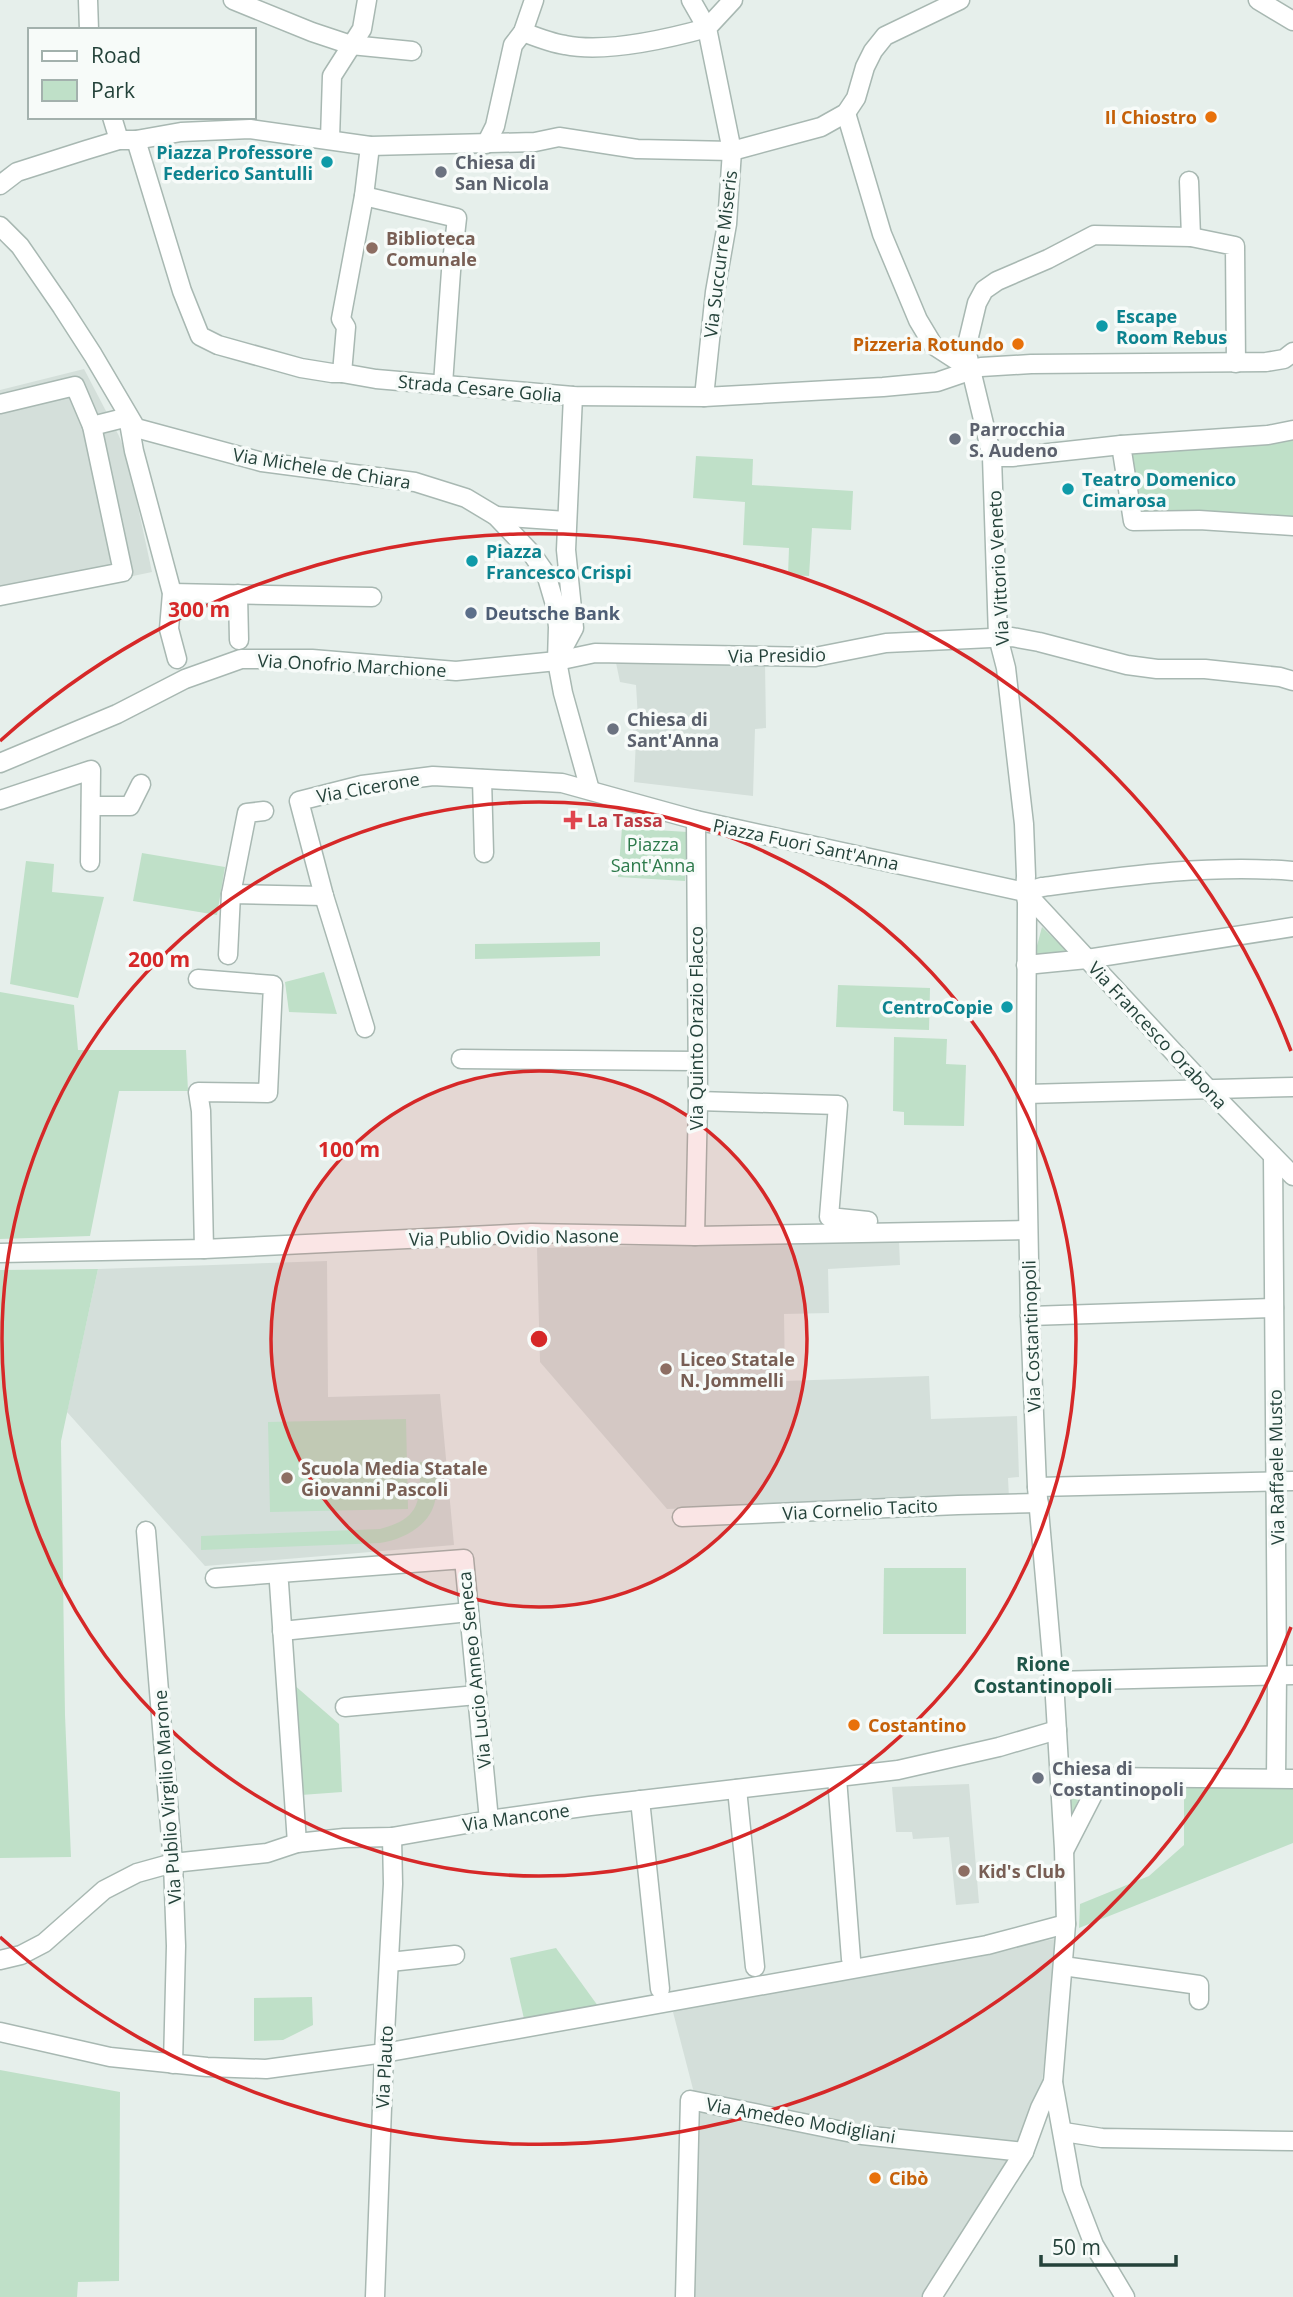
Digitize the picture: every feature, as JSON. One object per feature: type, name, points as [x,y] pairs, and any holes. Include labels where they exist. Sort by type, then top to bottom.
[{"type":"street","points":[[88,0],[89,28]]},
{"type":"street","points":[[233,0],[351,45],[412,51]]},
{"type":"street","points":[[330,139],[332,76],[362,29],[367,0]]},
{"type":"street","points":[[486,144],[495,126],[513,45],[523,32],[534,0]]},
{"type":"street","name":"Via Succurre Miseris","points":[[691,0],[706,28],[732,151],[727,224],[715,292],[704,397]]},
{"type":"street","points":[[523,32],[566,46],[604,47],[672,37],[706,28],[733,0]]},
{"type":"street","points":[[0,186],[17,172],[128,140],[181,132],[250,129],[370,146],[535,142],[559,137],[637,149],[732,151],[821,127],[846,113],[856,98],[873,51],[885,36],[960,0]]},
{"type":"street","points":[[1258,0],[1286,12]]},
{"type":"street","points":[[846,113],[882,234],[918,320],[933,345],[970,369]]},
{"type":"street","points":[[113,119],[128,140]]},
{"type":"street","name":"Strada Cesare Golia","points":[[128,140],[200,336],[218,345],[301,368],[376,379],[573,396],[704,397],[937,382],[970,369],[1031,364],[1266,362],[1284,359],[1293,352]]},
{"type":"street","points":[[342,373],[346,327],[341,318],[364,196],[370,146]]},
{"type":"street","points":[[1189,181],[1191,237]]},
{"type":"street","points":[[364,196],[457,218],[443,384]]},
{"type":"street","name":"Via Michele de Chiara","points":[[0,226],[20,246],[62,307],[136,428],[262,461],[394,478],[429,486],[466,498],[496,516]]},
{"type":"street","name":"Via Vittorio Veneto","points":[[1025,892],[1024,824],[1006,668],[998,637],[992,457],[967,349],[977,303],[984,290],[997,281],[1094,235],[1191,237],[1235,246],[1236,363]]},
{"type":"street","points":[[0,404],[75,386],[92,426],[123,572],[0,596]]},
{"type":"street","points":[[557,661],[574,628],[567,576],[566,521],[573,396]]},
{"type":"street","points":[[92,426],[128,416],[134,451],[172,593],[169,629],[177,659]]},
{"type":"street","points":[[992,457],[1268,435],[1293,430]]},
{"type":"street","points":[[1121,445],[1133,521],[1199,520],[1293,526]]},
{"type":"street","points":[[496,516],[566,521]]},
{"type":"street","points":[[496,516],[532,554],[546,574],[556,608],[557,661],[563,693],[590,790]]},
{"type":"street","points":[[172,593],[372,597]]},
{"type":"street","points":[[239,594],[239,640]]},
{"type":"street","name":"Via Presidio","points":[[557,661],[595,653],[815,657],[886,643],[1012,637],[1127,665],[1157,669],[1205,669],[1280,677],[1293,681]]},
{"type":"street","name":"Via Onofrio Marchione","points":[[0,763],[117,714],[185,678],[241,659],[312,659],[456,671],[557,661]]},
{"type":"street","points":[[0,800],[92,770],[90,862]]},
{"type":"street","name":"Via Cicerone","points":[[365,1028],[324,896],[299,801],[362,785],[433,776],[562,783],[590,790]]},
{"type":"street","points":[[482,779],[484,853]]},
{"type":"street","points":[[91,811],[130,806],[141,784]]},
{"type":"street","name":"Piazza Fuori Sant'Anna","points":[[590,790],[696,820],[1025,892]]},
{"type":"street","points":[[91,811],[128,817]]},
{"type":"street","points":[[228,955],[231,894],[247,813],[264,811]]},
{"type":"street","name":"Via Quinto Orazio Flacco","points":[[695,1236],[698,1101],[696,820]]},
{"type":"street","points":[[1025,892],[1042,887],[1151,873],[1256,868],[1293,871]]},
{"type":"street","name":"Via Francesco Orabona","points":[[1025,892],[1293,1176]]},
{"type":"street","name":"Via Costantinopoli","points":[[1025,892],[1030,1316],[1038,1495],[1054,1681],[1066,1924],[1053,2082]]},
{"type":"street","points":[[231,894],[324,896]]},
{"type":"street","points":[[1026,965],[1087,959],[1293,928]]},
{"type":"street","points":[[198,979],[273,985],[268,1093],[198,1092],[201,1111],[204,1249]]},
{"type":"street","points":[[461,1059],[697,1061]]},
{"type":"street","points":[[1026,1094],[1293,1087]]},
{"type":"street","points":[[698,1101],[838,1105],[829,1217],[868,1222]]},
{"type":"street","name":"Via Raffaele Musto","points":[[1273,1156],[1274,1308],[1285,1481],[1285,1778]]},
{"type":"street","name":"Via Publio Ovidio Nasone","points":[[0,1253],[204,1249],[531,1233],[695,1236],[1027,1230]]},
{"type":"street","points":[[1030,1316],[1274,1308]]},
{"type":"street","name":"Via Cornelio Tacito","points":[[682,1517],[958,1505],[1038,1495],[1285,1481]]},
{"type":"street","name":"Via Publio Virgilio Marone","points":[[146,1531],[173,1863],[176,1946],[173,2064]]},
{"type":"street","name":"Via Lucio Anneo Seneca","points":[[215,1578],[464,1559],[489,1820]]},
{"type":"street","points":[[279,1583],[297,1843]]},
{"type":"street","points":[[282,1631],[469,1612]]},
{"type":"street","points":[[1054,1681],[1285,1675]]},
{"type":"street","points":[[345,1707],[477,1695]]},
{"type":"street","name":"Via Mancone","points":[[0,1961],[21,1955],[44,1943],[104,1890],[137,1873],[173,1863],[267,1853],[297,1843],[392,1837],[489,1820],[640,1800],[898,1770],[999,1747],[1057,1730]]},
{"type":"street","points":[[1064,1849],[1102,1777]]},
{"type":"street","points":[[837,1778],[851,1959]]},
{"type":"street","points":[[1060,1779],[1285,1778]]},
{"type":"street","points":[[737,1789],[755,1966]]},
{"type":"street","points":[[640,1800],[660,1989]]},
{"type":"street","name":"Via Plauto","points":[[375,2297],[393,1884],[392,1837]]},
{"type":"street","points":[[0,2032],[110,2057],[207,2067],[266,2069],[384,2053],[987,1945],[1066,1924]]},
{"type":"street","points":[[390,1962],[455,1955]]},
{"type":"street","points":[[1063,1966],[1199,1985],[1199,2000]]},
{"type":"street","points":[[1053,2082],[1072,2188],[1094,2245],[1125,2297]]},
{"type":"street","points":[[932,2297],[1024,2152],[1053,2082]]},
{"type":"street","name":"Via Amedeo Modigliani","points":[[685,2297],[690,2100],[862,2135],[1024,2152]]},
{"type":"street","points":[[1064,2132],[1102,2138],[1293,2141]]},
{"type":"shaded area","points":[[84,369],[127,456],[152,572],[0,604],[0,390]]},
{"type":"shaded area","points":[[615,658],[765,663],[766,728],[755,729],[753,796],[634,782],[636,740],[629,718],[638,718],[636,685],[620,682]]},
{"type":"shaded area","name":"Liceo Statale N. Jommelli","points":[[899,1241],[900,1265],[828,1269],[829,1313],[784,1314],[785,1381],[929,1376],[931,1419],[1017,1416],[1019,1477],[1008,1478],[1009,1498],[667,1509],[540,1362],[537,1248]]},
{"type":"shaded area","name":"Scuola Media Statale Giovanni Pascoli","points":[[327,1261],[328,1397],[440,1394],[454,1545],[205,1566],[67,1412],[98,1269]]},
{"type":"shaded area","name":"Kid's Club","points":[[969,1784],[979,1903],[956,1905],[949,1837],[913,1839],[912,1832],[896,1832],[892,1787]]},
{"type":"shaded area","points":[[1061,1938],[1039,2104],[1024,2139],[926,2297],[693,2297],[700,2116],[673,2012],[699,2001]]},
{"type":"green space","points":[[1293,435],[1293,522],[1136,518],[1126,452]]},
{"type":"green space","points":[[696,456],[753,459],[752,485],[853,491],[851,530],[812,528],[809,576],[788,575],[789,548],[743,545],[745,502],[693,498]]},
{"type":"green space","name":"Piazza Sant'Anna","points":[[622,828],[688,832],[685,881],[618,877]]},
{"type":"green space","points":[[142,853],[225,867],[217,915],[133,901]]},
{"type":"green space","points":[[26,861],[54,864],[52,892],[104,897],[78,998],[10,984]]},
{"type":"green space","points":[[1042,927],[1068,952],[1034,957]]},
{"type":"green space","points":[[600,942],[600,956],[475,959],[475,944]]},
{"type":"green space","points":[[324,972],[337,1014],[289,1012],[285,982]]},
{"type":"green space","points":[[838,985],[930,988],[929,1030],[836,1027]]},
{"type":"green space","points":[[0,992],[74,1005],[78,1050],[186,1050],[188,1091],[119,1091],[90,1236],[0,1239]]},
{"type":"green space","points":[[894,1037],[947,1039],[946,1064],[966,1065],[964,1126],[904,1125],[904,1112],[893,1111]]},
{"type":"green space","points":[[98,1269],[61,1441],[65,1715],[71,1857],[0,1858],[0,1270]]},
{"type":"green space","points":[[406,1419],[408,1509],[270,1512],[268,1422]]},
{"type":"green space","points":[[420,1462],[436,1462],[435,1501],[432,1510],[421,1524],[397,1539],[380,1543],[201,1550],[201,1536],[380,1529],[394,1525],[416,1506],[420,1487]]},
{"type":"green space","points":[[884,1568],[966,1568],[966,1634],[883,1634]]},
{"type":"green space","points":[[293,1684],[339,1724],[342,1792],[301,1795]]},
{"type":"green space","points":[[1063,1785],[1084,1785],[1067,1828]]},
{"type":"green space","points":[[1184,1788],[1293,1788],[1293,1843],[1079,1928],[1080,1904],[1149,1876],[1184,1845]]},
{"type":"green space","points":[[556,1948],[598,2006],[525,2023],[510,1958]]},
{"type":"green space","points":[[312,1997],[313,2025],[283,2040],[254,2041],[254,1998]]},
{"type":"green space","points":[[0,2070],[120,2092],[119,2281],[78,2282],[77,2297],[0,2297]]},
{"type":"place","name":"Il Chiostro","points":[[1211,117]]},
{"type":"place","name":"Piazza Professore Federico Santulli","points":[[327,162]]},
{"type":"place","name":"Chiesa di San Nicola","points":[[441,172]]},
{"type":"place","name":"Biblioteca Comunale","points":[[372,248]]},
{"type":"place","name":"Escape Room Rebus","points":[[1102,326]]},
{"type":"place","name":"Pizzeria Rotundo","points":[[1018,344]]},
{"type":"place","name":"Parrocchia S. Audeno","points":[[955,439]]},
{"type":"place","name":"Teatro Domenico Cimarosa","points":[[1068,489]]},
{"type":"place","name":"Piazza Francesco Crispi","points":[[472,561]]},
{"type":"place","name":"Deutsche Bank","points":[[471,613]]},
{"type":"place","name":"Chiesa di Sant'Anna","points":[[613,729]]},
{"type":"place","name":"La Tassa","points":[[573,820]]},
{"type":"place","name":"CentroCopie","points":[[1007,1007]]},
{"type":"place","name":"Liceo Statale N. Jommelli","points":[[666,1369]]},
{"type":"place","name":"Scuola Media Statale Giovanni Pascoli","points":[[287,1478]]},
{"type":"place","name":"Costantino","points":[[854,1725]]},
{"type":"place","name":"Chiesa di Costantinopoli","points":[[1038,1778]]},
{"type":"place","name":"Kid's Club","points":[[964,1871]]},
{"type":"place","name":"Cibò","points":[[875,2178]]},
{"type":"district","name":"Rione Costantinopoli","points":[[1043,1675]]}]
